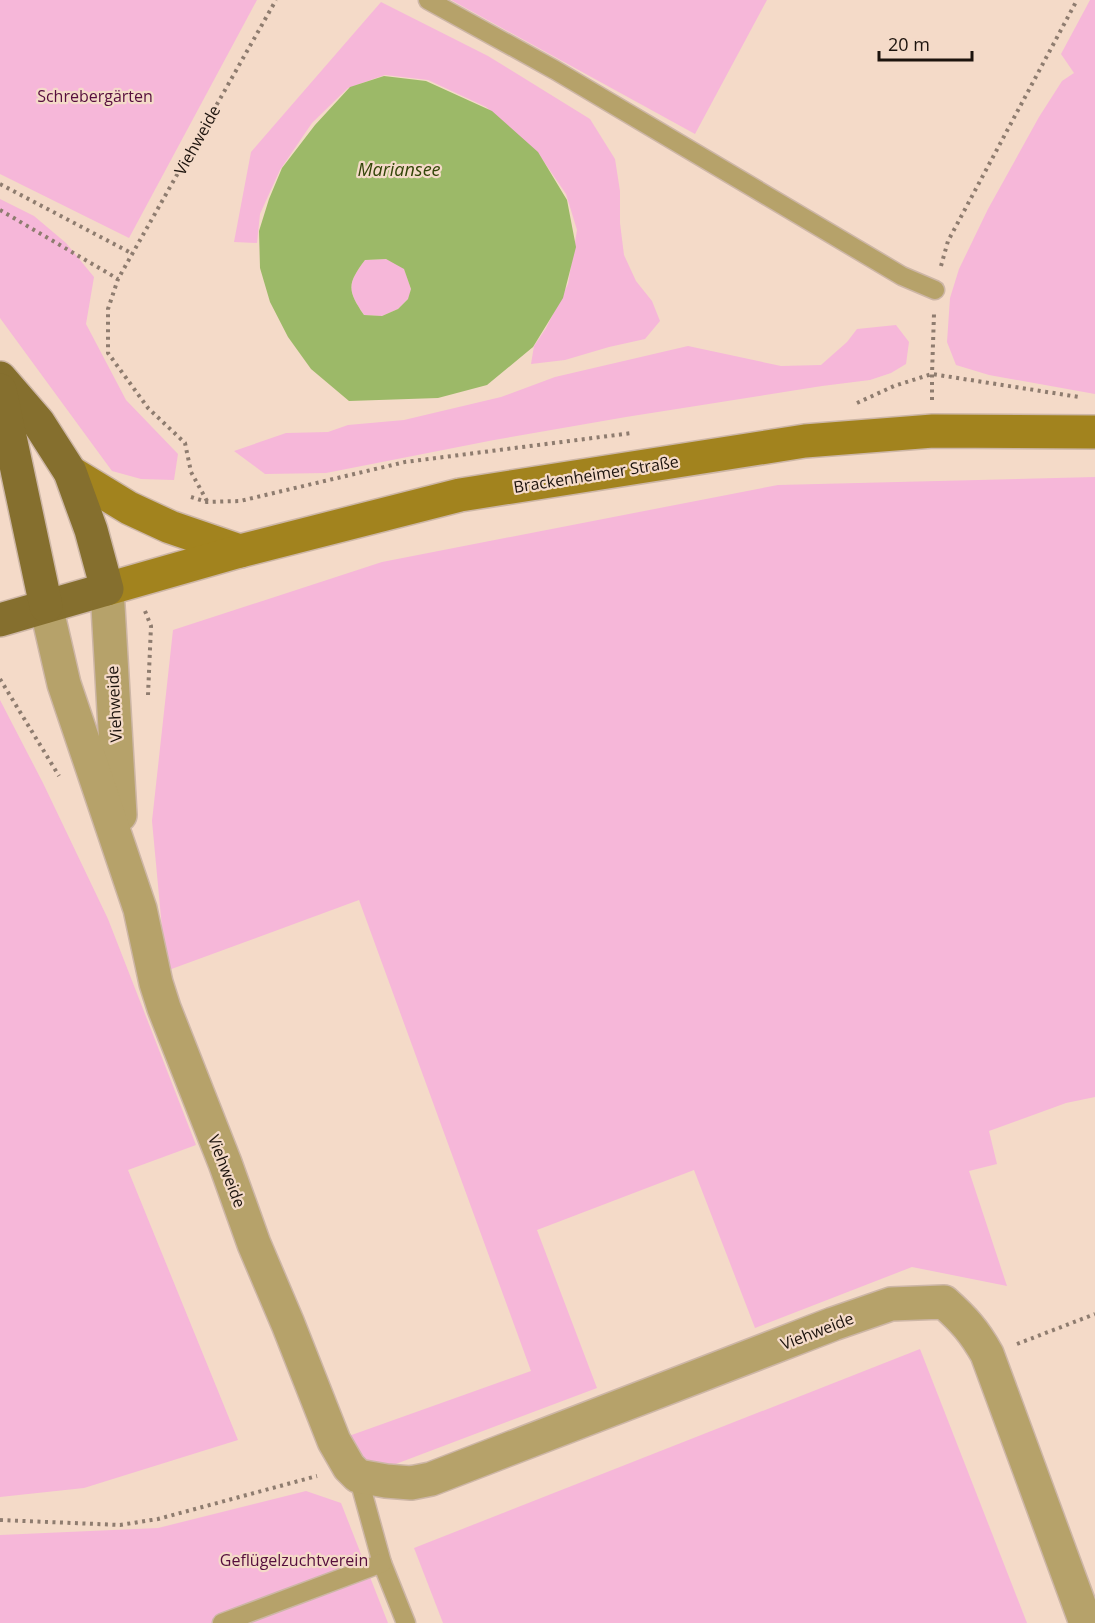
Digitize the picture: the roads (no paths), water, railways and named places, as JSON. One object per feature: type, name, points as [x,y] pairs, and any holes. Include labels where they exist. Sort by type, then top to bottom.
[{"type":"main road","points":[[0,378],[38,422],[70,472],[91,530],[107,589]]},
{"type":"main road","points":[[0,390],[46,606]]},
{"type":"main road","name":"Brackenheimer Straße","points":[[0,620],[240,550],[460,495],[806,441],[933,431],[1095,432]]},
{"type":"main road","points":[[70,472],[129,508],[170,527],[240,550]]},
{"type":"street","name":"Viehweide","points":[[107,589],[123,855]]},
{"type":"street","name":"Viehweide","points":[[46,606],[64,684],[140,909],[156,984],[164,1008],[254,1244],[334,1441],[354,1471],[386,1481],[411,1483],[431,1479],[891,1304],[944,1302],[963,1318],[987,1354],[1086,1623]]},
{"type":"lane","points":[[428,0],[555,70],[902,276],[935,290]]},
{"type":"lane","name":"Viehweide","points":[[354,1471],[382,1563],[406,1623]]},
{"type":"lane","points":[[222,1623],[382,1563]]},
{"type":"water","name":"Mariansee","points":[[384,76],[426,81],[492,111],[538,152],[567,200],[576,247],[563,298],[533,347],[487,385],[438,398],[349,401],[311,369],[288,337],[270,302],[260,268],[259,231],[269,199],[282,168],[315,125],[350,87]],"holes":[[[386,259],[404,269],[411,289],[408,299],[398,309],[382,316],[364,315],[354,299],[351,287],[355,275],[365,260]]]},
{"type":"park label","name":"Schrebergärten","points":[[95,96]]},
{"type":"park label","name":"Geflügelzuchtverein","points":[[294,1560]]}]
